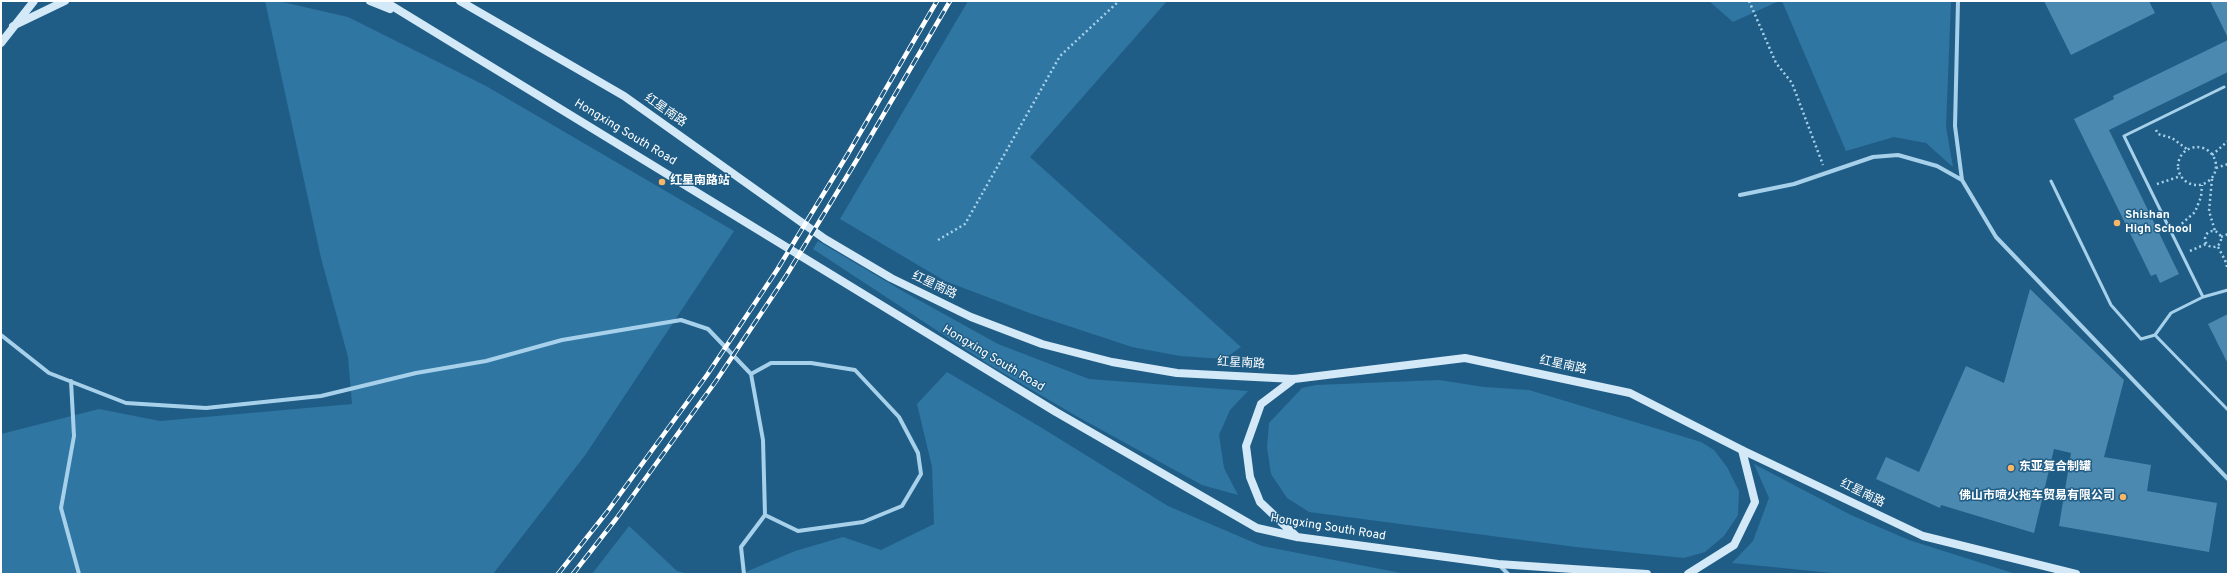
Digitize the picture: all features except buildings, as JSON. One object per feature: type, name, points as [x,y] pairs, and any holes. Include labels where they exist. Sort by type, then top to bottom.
[{"type":"main road","points":[[1,43],[34,1]]},
{"type":"main road","points":[[13,26],[65,1]]},
{"type":"main road","points":[[370,1],[410,17]]},
{"type":"main road","name":"Hongxing South Road","points":[[384,1],[1070,419],[1257,528],[1297,537],[1498,564],[1646,574]]},
{"type":"main road","name":"红星南路","points":[[460,1],[624,96],[825,239],[891,278],[971,317],[1042,344],[1112,362],[1177,373],[1294,379],[1465,358],[1630,393],[1742,450],[1923,536],[2076,574]]},
{"type":"main road","points":[[1294,379],[1260,404],[1246,446],[1250,477],[1260,502],[1297,537]]},
{"type":"main road","points":[[1688,574],[1734,545],[1755,502],[1742,450]]},
{"type":"street","points":[[1958,1],[1955,126],[1962,180],[1996,237],[2228,479]]},
{"type":"street","points":[[1740,195],[1794,184],[1873,157],[1898,155],[1937,166],[1962,180]]},
{"type":"street","points":[[1,335],[49,373],[126,403],[206,408],[321,396],[416,373],[486,361],[562,340],[682,320],[708,329],[751,374],[763,440],[765,515],[741,547],[744,574]]},
{"type":"street","points":[[751,374],[771,363],[811,363],[855,370],[899,418],[918,453],[921,474],[902,506],[863,522],[798,531],[765,515]]},
{"type":"street","points":[[71,381],[74,436],[61,508],[79,574]]},
{"type":"street","points":[[1498,564],[1508,574]]},
{"type":"lane","points":[[2203,297],[2124,136],[2224,87]]},
{"type":"lane","points":[[2051,181],[2111,305],[2141,339],[2154,335],[2171,313],[2203,297],[2228,290]]},
{"type":"lane","points":[[2154,335],[2228,410]]},
{"type":"path","points":[[938,240],[965,224],[1060,56],[1119,1]]},
{"type":"path","points":[[1749,1],[1776,63],[1792,83],[1826,173]]},
{"type":"path","points":[[2152,122],[2158,134],[2167,135],[2188,150]]},
{"type":"path","points":[[2212,156],[2228,141]]},
{"type":"path","points":[[2212,179],[2202,185],[2190,184],[2181,176],[2179,162],[2188,150],[2198,148],[2204,149],[2212,156],[2216,168],[2212,179],[2209,211],[2215,231],[2221,237]]},
{"type":"path","points":[[2216,168],[2228,164]]},
{"type":"path","points":[[2149,187],[2181,176]]},
{"type":"path","points":[[2171,231],[2188,220],[2195,212],[2201,197],[2202,185]]},
{"type":"path","points":[[2206,244],[2206,235],[2215,231]]},
{"type":"path","points":[[2221,237],[2228,234]]},
{"type":"path","points":[[2218,246],[2221,242],[2221,237]]},
{"type":"path","points":[[2182,255],[2206,244]]},
{"type":"path","points":[[2206,244],[2210,247],[2218,246]]},
{"type":"path","points":[[2218,246],[2228,270]]},
{"type":"shaded area","points":[[265,1],[278,1],[348,17],[486,86],[734,231],[586,454],[493,574],[1,574],[1,434],[99,409],[160,421],[352,404],[348,357],[321,258]]},
{"type":"shaded area","points":[[968,1],[1167,1],[1030,157],[1241,347],[1224,359],[1180,356],[1132,347],[1032,314],[945,281],[840,219]]},
{"type":"shaded area","points":[[1709,1],[1779,1],[1733,22]]},
{"type":"shaded area","points":[[1782,1],[1951,1],[1946,127],[1953,167],[1926,143],[1894,137],[1846,151]]},
{"type":"shaded area","points":[[818,241],[906,293],[998,344],[1089,379],[1248,391],[1230,410],[1219,435],[1224,468],[1238,495],[1202,485],[1078,417],[988,364],[813,249]]},
{"type":"shaded area","points":[[947,372],[1042,428],[1168,506],[1262,546],[1406,574],[741,574],[795,551],[843,537],[881,550],[934,524],[932,467],[917,404]]},
{"type":"shaded area","points":[[1439,380],[1484,387],[1529,390],[1701,442],[1714,450],[1727,467],[1739,491],[1738,515],[1724,536],[1705,552],[1684,558],[1576,547],[1309,512],[1287,498],[1271,474],[1267,447],[1269,423],[1302,388],[1316,385]]},
{"type":"shaded area","points":[[1754,464],[1851,515],[1909,540],[2016,574],[1842,574],[1732,563],[1753,541],[1769,498]]},
{"type":"shaded area","points":[[629,526],[677,571],[689,574],[592,574]]},
{"type":"railway","points":[[558,574],[607,512],[707,375],[777,270],[849,152],[937,1]]},
{"type":"railway","points":[[573,574],[616,519],[716,381],[786,276],[858,158],[950,1]]},
{"type":"place","name":"红星南路站","points":[[662,182]]},
{"type":"place","name":"Shishan High School","points":[[2117,223]]},
{"type":"place","name":"东亚复合制罐","points":[[2011,468]]},
{"type":"place","name":"佛山市喷火拖车贸易有限公司","points":[[2123,497]]}]
